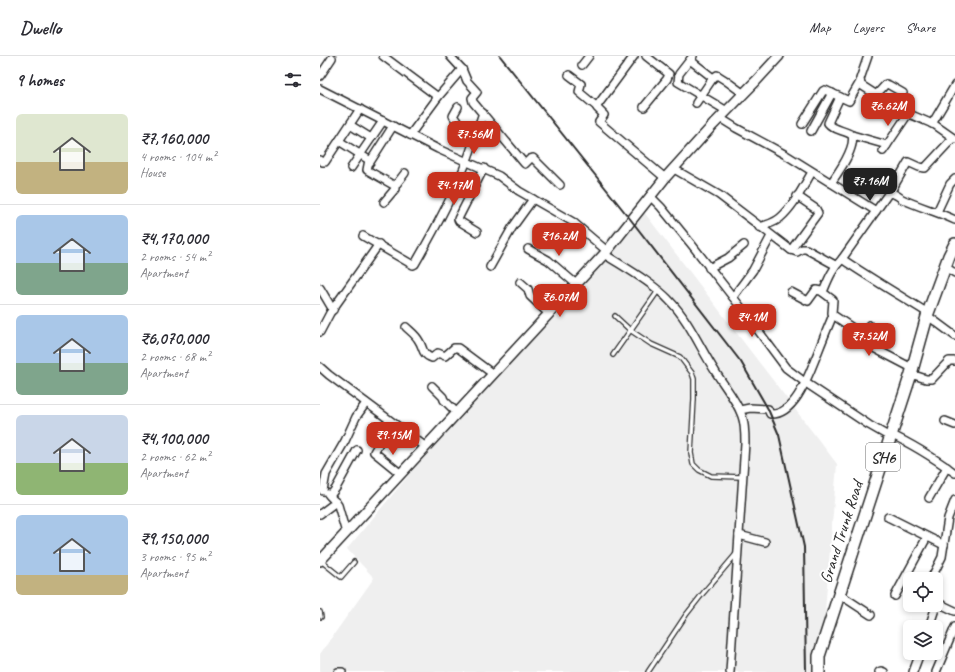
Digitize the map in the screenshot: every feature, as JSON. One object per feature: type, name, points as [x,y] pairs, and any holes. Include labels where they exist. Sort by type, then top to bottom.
[{"type":"main road","name":"Grand Trunk Road","points":[[819,672],[819,656],[912,371],[928,314],[955,244]]},
{"type":"street","points":[[450,56],[462,69],[466,80],[477,92],[472,99],[524,163],[525,164],[533,158],[560,185]]},
{"type":"street","points":[[582,65],[589,56]]},
{"type":"street","points":[[597,107],[634,56]]},
{"type":"street","points":[[644,107],[667,80],[669,74],[646,56]]},
{"type":"street","points":[[320,561],[606,253],[665,178],[779,56]]},
{"type":"street","points":[[802,124],[825,90],[849,101],[860,82],[868,56]]},
{"type":"street","points":[[387,57],[438,97]]},
{"type":"street","points":[[320,76],[332,58]]},
{"type":"street","points":[[713,78],[692,58],[678,74],[678,82],[727,111]]},
{"type":"street","points":[[410,135],[438,97],[462,69]]},
{"type":"street","points":[[569,75],[582,84],[579,92],[604,115],[599,120],[600,123],[665,178]]},
{"type":"street","points":[[696,103],[713,78],[717,75],[721,76],[744,94]]},
{"type":"street","points":[[823,292],[835,265],[842,259],[890,193],[908,162],[925,168],[954,139],[932,124],[908,114],[864,88],[860,82]]},
{"type":"street","points":[[876,95],[886,84],[903,93]]},
{"type":"street","points":[[932,124],[955,85]]},
{"type":"street","points":[[321,92],[360,109],[438,150],[484,168],[499,176],[519,191],[573,222],[606,253],[658,291],[674,306],[685,320],[740,410],[745,431],[730,672]]},
{"type":"street","points":[[811,131],[832,93]]},
{"type":"street","points":[[840,97],[828,123],[832,127],[885,148],[908,114]]},
{"type":"street","points":[[458,107],[453,116],[473,142]]},
{"type":"street","points":[[321,163],[325,162],[360,109]]},
{"type":"street","points":[[363,236],[413,265],[415,264],[444,212],[466,162],[483,113]]},
{"type":"street","points":[[720,118],[876,211]]},
{"type":"street","points":[[351,168],[383,121]]},
{"type":"street","points":[[350,125],[371,138]]},
{"type":"street","points":[[393,126],[366,168],[395,186]]},
{"type":"street","points":[[831,183],[844,164],[852,141],[852,135]]},
{"type":"street","points":[[339,141],[370,162]]},
{"type":"street","points":[[477,232],[458,219],[484,168]]},
{"type":"street","points":[[674,169],[719,196],[791,250],[797,252],[802,249],[806,249],[835,265]]},
{"type":"street","points":[[759,227],[767,225],[780,218],[787,211],[812,172]]},
{"type":"street","points":[[384,202],[395,189],[395,186],[405,173]]},
{"type":"street","points":[[937,212],[950,184],[955,179]]},
{"type":"street","points":[[890,193],[915,205],[955,220]]},
{"type":"street","points":[[650,196],[674,222],[733,297],[780,362],[806,383],[869,425],[926,453],[955,473]]},
{"type":"street","points":[[791,250],[818,214],[816,209],[797,196]]},
{"type":"street","points":[[490,268],[512,228],[533,199]]},
{"type":"street","points":[[733,297],[753,270],[771,236]]},
{"type":"street","points":[[320,332],[332,310],[379,244]]},
{"type":"street","points":[[709,268],[724,260],[744,245]]},
{"type":"street","points":[[528,249],[548,260],[576,284]]},
{"type":"street","points":[[842,259],[863,274],[885,286],[928,314],[955,336]]},
{"type":"street","points":[[945,267],[955,273]]},
{"type":"street","points":[[520,282],[528,290],[530,296],[549,314]]},
{"type":"street","points":[[320,288],[332,310]]},
{"type":"street","points":[[740,410],[750,408],[768,409],[770,414],[783,411],[793,403],[806,383],[833,315],[833,300],[823,292],[816,290],[808,301],[791,292]]},
{"type":"street","points":[[833,315],[851,327]]},
{"type":"street","points":[[320,316],[328,318]]},
{"type":"street","points":[[869,325],[864,340],[866,344],[926,379],[932,379],[949,361],[955,361]]},
{"type":"street","points":[[406,327],[419,341],[422,350],[429,357],[432,358],[438,353],[445,356],[454,348],[458,348],[493,374]]},
{"type":"street","points":[[320,368],[426,447]]},
{"type":"street","points":[[432,386],[443,396],[444,400],[457,413]]},
{"type":"street","points":[[346,533],[336,502],[322,490],[326,474],[345,441],[356,417],[366,403]]},
{"type":"street","points":[[945,421],[955,425]]},
{"type":"street","points":[[382,438],[374,452],[401,474]]},
{"type":"street","points":[[330,496],[357,450]]},
{"type":"street","points":[[929,498],[947,467]]},
{"type":"street","points":[[935,572],[943,553],[948,518],[955,500]]},
{"type":"street","points":[[320,514],[336,502]]},
{"type":"street","points":[[888,517],[944,545]]},
{"type":"street","points":[[739,534],[766,542]]},
{"type":"street","points":[[895,596],[927,537]]},
{"type":"street","points":[[839,594],[871,616]]},
{"type":"street","points":[[943,605],[955,611]]},
{"type":"street","points":[[936,672],[955,627]]},
{"type":"street","points":[[913,672],[917,660]]},
{"type":"street","points":[[879,672],[884,672]]},
{"type":"lane","points":[[613,355],[658,291]]},
{"type":"lane","points":[[615,316],[630,330],[651,344],[680,356],[692,373],[694,379],[691,454],[693,464],[699,470],[711,476],[743,478]]},
{"type":"lane","points":[[648,672],[686,615],[738,552]]},
{"type":"lane","points":[[320,561],[341,577],[354,562]]},
{"type":"lane","points":[[320,612],[321,617]]},
{"type":"shaded area","points":[[637,203],[837,464],[820,672],[320,672],[320,654],[374,578],[347,549]]},
{"type":"railway","points":[[500,56],[631,220],[741,362],[768,409],[779,435],[804,547],[806,672]]}]
